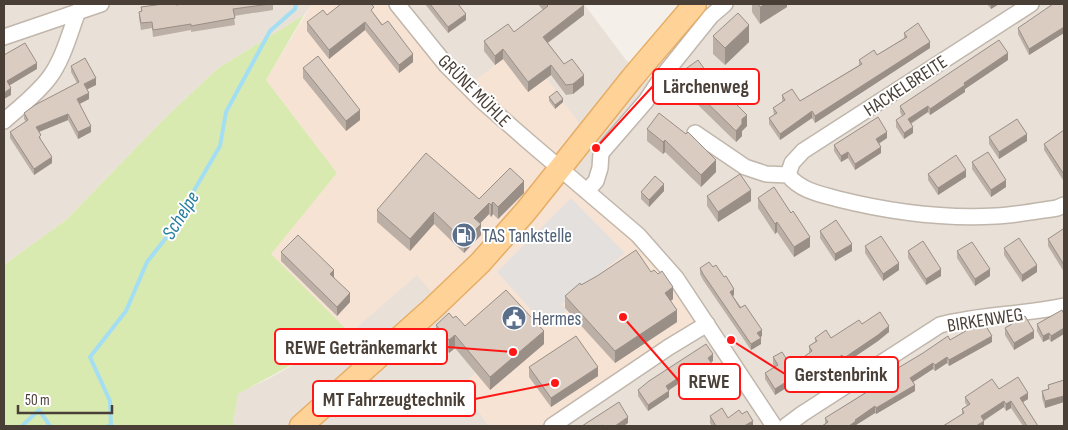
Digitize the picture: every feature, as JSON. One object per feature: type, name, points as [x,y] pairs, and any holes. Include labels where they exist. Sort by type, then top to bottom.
[{"type":"main road","points":[[301,426],[433,308],[480,263],[526,211],[695,4]]},
{"type":"street","points":[[4,37],[101,4]]},
{"type":"street","name":"GRÜNE MÜHLE","points":[[397,4],[446,66],[488,106],[638,235],[676,278],[774,426]]},
{"type":"street","points":[[587,191],[596,181],[600,168],[601,153],[646,101],[662,77],[711,16],[725,4]]},
{"type":"street","name":"HACKELBREITE","points":[[788,175],[792,163],[803,151],[1031,4]]},
{"type":"street","points":[[4,121],[35,94],[50,76],[66,45],[78,11]]},
{"type":"street","points":[[695,133],[745,167],[766,174],[788,175],[794,183],[810,191],[874,208],[912,214],[959,217],[998,216],[1057,208],[1064,205]]},
{"type":"street","name":"BIRKENWEG","points":[[786,426],[809,409],[940,325],[961,320],[1064,306]]},
{"type":"street","points":[[552,426],[669,347],[707,324]]},
{"type":"shaded area","points":[[4,4],[312,4],[304,15],[217,69],[166,117],[66,220],[4,265]]},
{"type":"shaded area","points":[[312,4],[387,4],[460,92],[522,45],[579,123],[549,164],[633,237],[670,282],[697,321],[538,426],[489,426],[462,386],[490,360],[417,275],[350,333],[270,254],[337,173],[266,80]]},
{"type":"shaded area","points":[[387,4],[584,4],[626,60],[648,80],[710,4],[1064,4],[1064,426],[538,426],[697,321],[549,164],[522,45],[461,92],[434,63]]},
{"type":"shaded area","points":[[571,198],[625,253],[562,304],[566,311],[547,327],[497,272]]},
{"type":"shaded area","points":[[417,274],[490,360],[462,386],[489,426],[238,426],[233,423],[237,394],[270,378],[350,333]]},
{"type":"green space","points":[[304,15],[266,80],[337,173],[271,254],[350,333],[238,394],[233,423],[238,426],[4,426],[4,265],[66,220],[166,117],[217,69]]},
{"type":"building","points":[[163,4],[270,4],[233,9],[235,18],[191,26],[191,24],[153,30],[152,22],[141,23],[139,12],[142,11],[141,7]]},
{"type":"building","points":[[341,4],[371,4],[374,7],[371,10],[382,25],[388,21],[413,54],[399,65],[365,22],[329,50],[307,22],[323,10],[327,15]]},
{"type":"building","points":[[430,4],[458,4],[466,14],[448,27]]},
{"type":"building","points":[[546,4],[584,5],[543,37],[564,64],[572,59],[584,75],[573,84],[566,85],[551,65],[528,82],[503,49],[495,56],[484,41],[508,24],[514,32],[548,6]]},
{"type":"building","points":[[1053,4],[1064,4],[1064,27],[1029,49],[1018,28]]},
{"type":"building","points":[[738,13],[749,25],[725,48],[713,36]]},
{"type":"building","points":[[918,23],[930,42],[815,116],[812,111],[780,134],[769,118],[777,113],[773,108],[785,100],[782,95],[792,89],[800,101],[862,64],[859,60],[874,50],[877,55],[907,37],[904,33]]},
{"type":"building","points":[[999,40],[1008,53],[930,109],[928,106],[908,119],[913,127],[904,133],[896,120],[905,114],[900,106]]},
{"type":"building","points":[[25,43],[37,63],[7,81],[11,88],[4,93],[4,55]]},
{"type":"building","points":[[318,56],[360,110],[346,121],[303,68]]},
{"type":"building","points":[[85,58],[96,78],[84,84],[89,93],[77,99],[91,126],[78,132],[68,114],[36,127],[41,135],[39,137],[52,157],[34,169],[10,132],[28,120],[24,113],[35,105],[79,82],[71,66]]},
{"type":"building","points":[[698,60],[723,95],[725,93],[747,115],[742,119],[742,124],[736,131],[696,92],[694,93],[680,73]]},
{"type":"building","points":[[557,91],[563,99],[555,105],[549,97]]},
{"type":"building","points":[[659,113],[686,134],[688,132],[716,160],[701,175],[665,140],[663,142],[647,129]]},
{"type":"building","points":[[878,117],[887,132],[876,139],[881,147],[855,164],[848,152],[841,156],[834,145]]},
{"type":"building","points":[[1017,119],[1027,134],[999,152],[989,137]]},
{"type":"building","points":[[1064,130],[1064,173],[1063,173],[1044,144]]},
{"type":"building","points":[[988,152],[1006,180],[991,190],[972,162]]},
{"type":"building","points":[[426,153],[479,199],[510,168],[524,181],[498,207],[493,202],[491,205],[489,203],[474,218],[481,224],[464,241],[434,212],[410,239],[377,210]]},
{"type":"building","points":[[956,155],[966,170],[938,188],[928,174]]},
{"type":"building","points":[[740,174],[751,190],[718,212],[707,196]]},
{"type":"building","points":[[655,176],[664,184],[649,200],[641,192]]},
{"type":"building","points":[[774,187],[810,237],[794,247],[777,222],[775,224],[758,198]]},
{"type":"building","points":[[836,220],[852,244],[835,254],[820,231]]},
{"type":"building","points":[[1063,229],[1064,232],[1064,265],[1048,239]]},
{"type":"building","points":[[298,235],[334,270],[330,274],[350,293],[337,307],[281,252]]},
{"type":"building","points":[[881,236],[899,263],[883,274],[865,246]]},
{"type":"building","points":[[1019,238],[1037,265],[1022,275],[1004,248]]},
{"type":"building","points":[[923,241],[941,269],[926,279],[908,251]]},
{"type":"building","points":[[972,242],[990,269],[975,279],[957,251]]},
{"type":"building","points":[[636,250],[651,272],[654,270],[658,274],[662,271],[673,287],[665,293],[677,310],[615,351],[565,296],[580,283],[581,285],[597,276]]},
{"type":"building","points":[[709,262],[713,267],[716,265],[724,277],[726,276],[734,289],[730,292],[740,308],[745,305],[762,330],[757,333],[761,338],[751,344],[703,274],[700,268]]},
{"type":"building","points":[[506,290],[544,331],[490,377],[455,335],[449,340],[436,325],[449,313],[453,318],[456,316],[465,326]]},
{"type":"building","points":[[1062,310],[1064,314],[1064,328],[1051,336],[1049,333],[1043,336],[1037,324]]},
{"type":"building","points":[[880,312],[889,326],[878,335],[844,358],[842,355],[812,375],[808,368],[775,389],[765,373],[778,365],[773,357],[782,352],[791,366],[812,351],[809,346],[817,341],[815,338],[826,330],[831,338],[859,320],[862,324]]},
{"type":"building","points":[[1025,316],[1034,331],[1014,343],[1005,328]]},
{"type":"building","points":[[983,321],[992,336],[949,360],[947,357],[935,365],[933,363],[910,378],[915,385],[876,408],[875,406],[849,426],[822,426],[828,422],[825,418],[896,374],[893,371],[948,336],[950,340]]},
{"type":"building","points":[[576,336],[598,367],[551,398],[529,367]]},
{"type":"building","points":[[706,344],[713,354],[708,358],[716,370],[707,376],[702,368],[687,378],[684,374],[666,386],[669,391],[648,405],[638,390]]},
{"type":"building","points":[[1018,377],[1028,393],[1020,398],[1038,426],[1027,426],[1011,401],[1006,404],[1004,401],[981,416],[984,421],[976,426],[943,426],[964,413],[962,409],[970,404],[965,397],[992,379],[999,389]]},
{"type":"building","points":[[1064,380],[1064,396],[1045,401],[1042,391],[1049,389],[1048,385]]},
{"type":"building","points":[[619,402],[628,417],[615,426],[582,426]]},
{"type":"building","points":[[722,408],[728,418],[739,410],[742,414],[747,411],[753,421],[744,426],[716,426],[710,416]]},
{"type":"waterway","name":"Schelpe","points":[[108,426],[111,425],[110,401],[90,357],[126,311],[147,262],[177,224],[220,146],[226,112],[270,31],[295,9],[296,4]]},
{"type":"waterway","name":"Schelpe","points":[[22,426],[39,410],[50,426]]},
{"type":"place","name":"Lärchenweg","points":[[596,148]]},
{"type":"place","name":"TAS Tankstelle","points":[[464,235]]},
{"type":"place","name":"REWE","points":[[623,317]]},
{"type":"place","name":"Hermes","points":[[514,318]]},
{"type":"place","name":"Gerstenbrink","points":[[731,340]]},
{"type":"place","name":"REWE Getränkemarkt","points":[[513,352]]},
{"type":"place","name":"MT Fahrzeugtechnik","points":[[555,383]]}]
